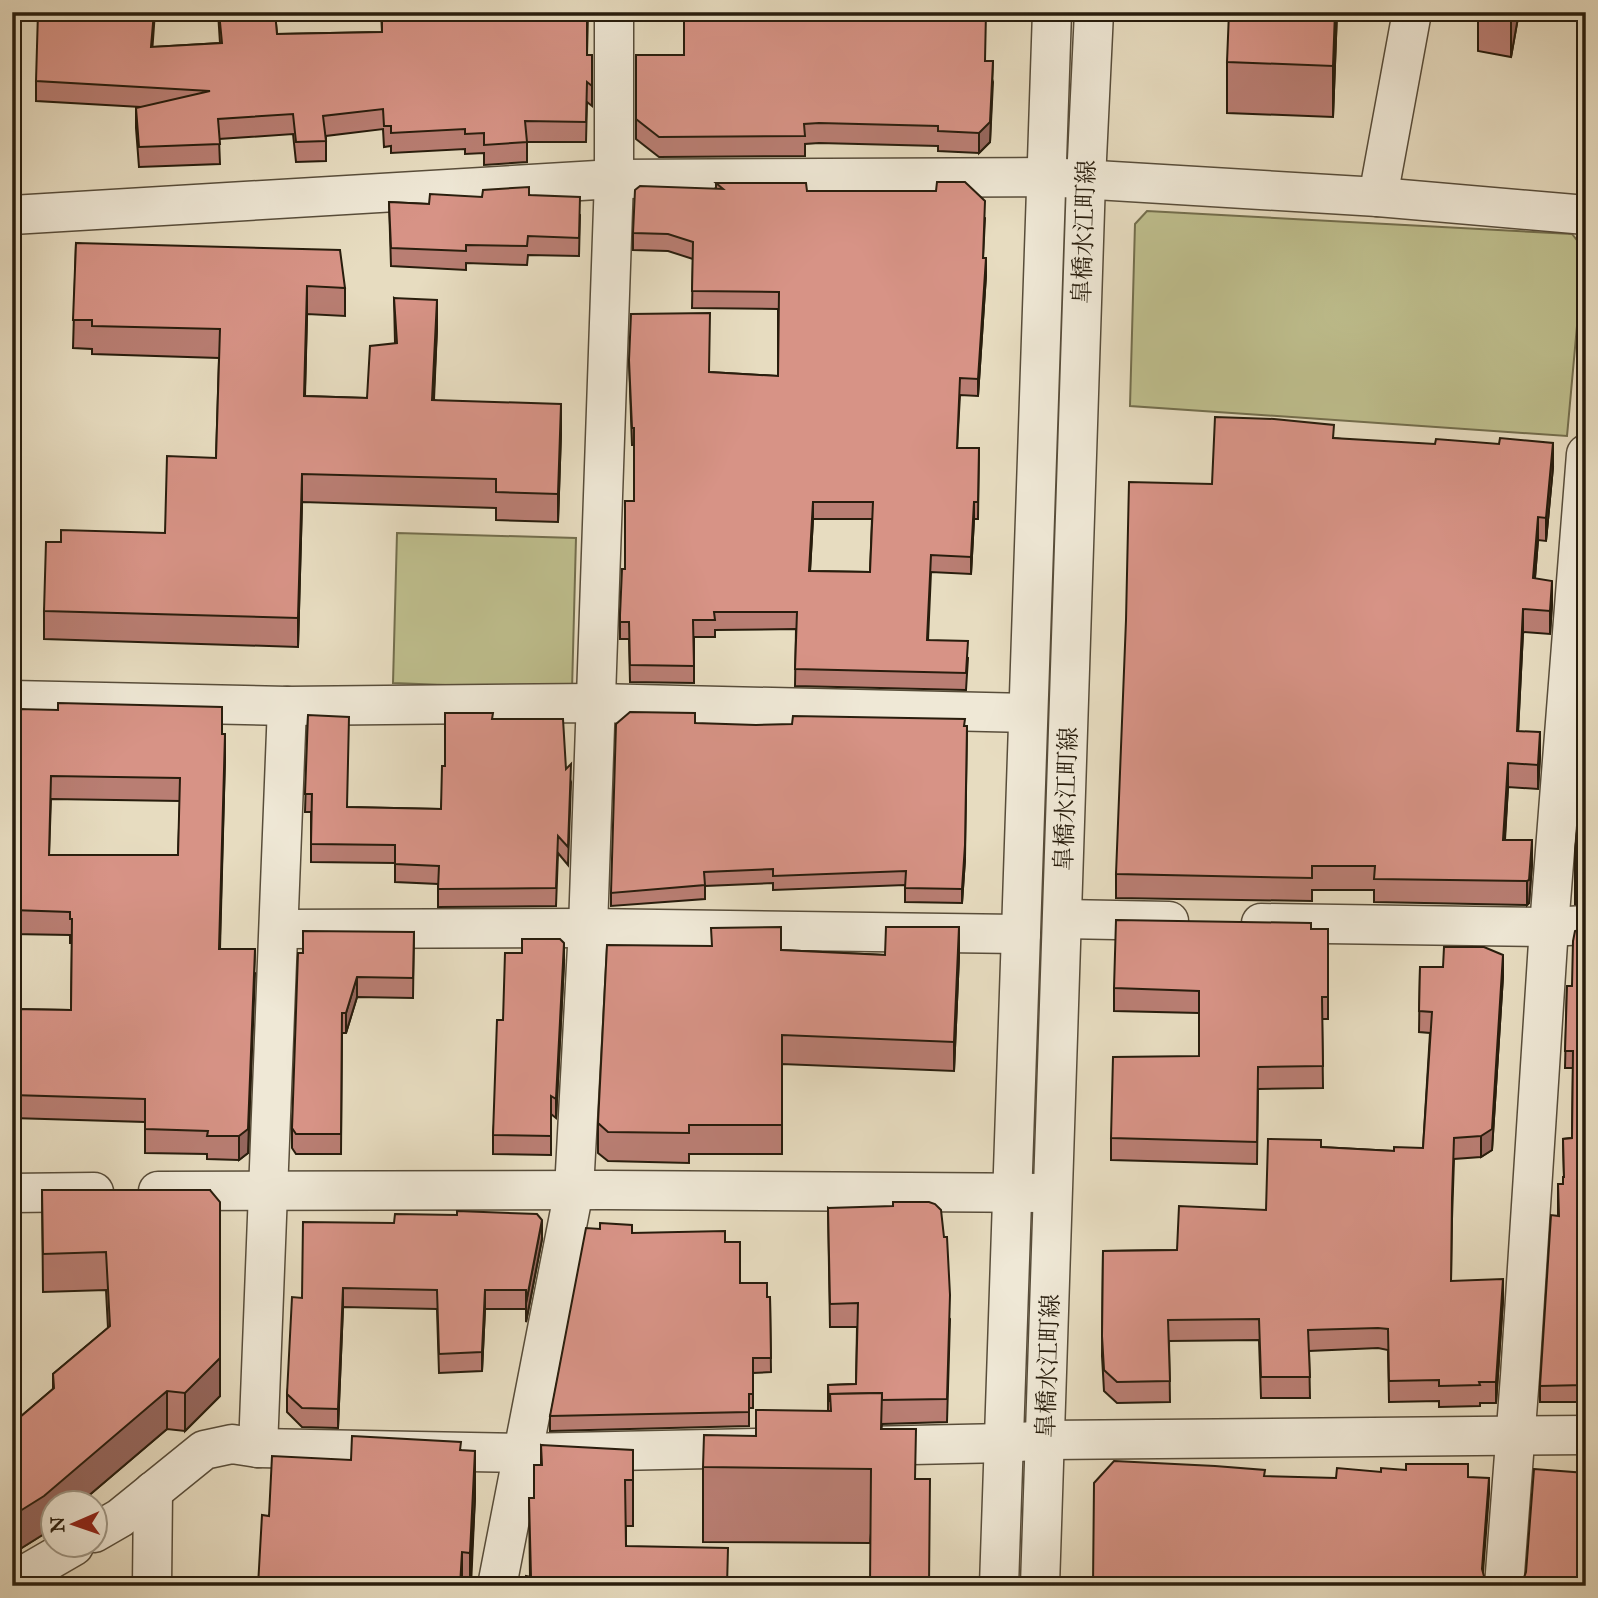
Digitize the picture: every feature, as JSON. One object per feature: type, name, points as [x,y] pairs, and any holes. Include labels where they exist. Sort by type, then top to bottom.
[{"type":"street","points":[[497,1586],[574,1190],[588,928],[614,179],[614,12]]},
{"type":"street","name":"皐橋水江町線","points":[[999,1586],[1052,12]]},
{"type":"street","name":"皐橋水江町線","points":[[1040,1586],[1086,180],[1094,12]]},
{"type":"street","points":[[1378,197],[1412,12]]},
{"type":"street","points":[[12,215],[614,179],[1046,177],[1378,197],[1586,215]]},
{"type":"street","points":[[1504,1586],[1516,1436],[1567,926],[1586,454]]},
{"type":"street","points":[[12,701],[287,706],[595,703],[1028,713]]},
{"type":"street","points":[[258,1448],[287,706]]},
{"type":"street","points":[[1063,919],[1567,926]]},
{"type":"street","points":[[280,929],[588,928],[1021,934]]},
{"type":"street","points":[[12,1193],[574,1190],[1054,1194]]},
{"type":"street","points":[[832,1447],[1046,1440],[1586,1435]]},
{"type":"street","points":[[108,1525],[204,1450],[232,1444],[258,1448],[522,1453],[790,1447]]},
{"type":"street","points":[[152,1586],[153,1491]]},
{"type":"street","points":[[12,1581],[48,1560]]},
{"type":"green space","points":[[1147,211],[1572,234],[1584,249],[1567,436],[1130,406],[1135,224]]},
{"type":"green space","points":[[397,533],[576,538],[572,690],[393,683]]},
{"type":"building","points":[[38,12],[154,12],[151,47],[222,43],[219,12],[275,12],[277,34],[382,32],[382,12],[587,12],[587,55],[592,55],[592,86],[587,82],[586,122],[525,121],[527,142],[484,145],[484,133],[465,134],[465,129],[391,133],[391,126],[384,126],[383,109],[323,116],[326,141],[296,142],[293,114],[218,119],[220,144],[139,147],[136,108],[210,91],[36,81]]},
{"type":"building","points":[[684,12],[986,12],[985,61],[993,61],[990,122],[979,133],[938,131],[938,126],[819,123],[804,124],[805,136],[659,137],[636,119],[636,55],[684,55]]},
{"type":"building","points":[[1229,12],[1335,12],[1333,66],[1227,62]]},
{"type":"building","points":[[937,182],[965,182],[985,201],[983,258],[986,258],[978,379],[960,378],[957,448],[979,448],[978,502],[974,502],[971,557],[931,555],[927,640],[968,641],[966,673],[795,669],[797,612],[714,612],[715,620],[693,620],[694,666],[630,665],[629,622],[620,622],[620,615],[622,569],[625,569],[625,501],[634,501],[634,428],[629,360],[631,314],[710,313],[709,372],[778,376],[779,292],[692,291],[693,242],[668,234],[633,233],[635,190],[640,186],[723,189],[716,183],[806,183],[807,191],[936,191]],"holes":[[[813,502],[873,502],[870,572],[809,571]]]},
{"type":"building","points":[[529,187],[529,195],[580,197],[579,238],[528,236],[527,246],[466,245],[466,251],[391,248],[389,202],[429,204],[430,194],[482,197],[483,190]]},
{"type":"building","points":[[76,243],[340,250],[345,288],[307,286],[304,396],[367,398],[370,346],[397,343],[394,298],[437,300],[432,400],[561,404],[558,494],[496,492],[496,479],[302,474],[298,618],[44,611],[46,542],[61,542],[61,530],[165,533],[167,456],[216,458],[220,329],[92,326],[92,320],[73,320]]},
{"type":"building","points":[[1215,417],[1334,425],[1333,438],[1435,444],[1436,439],[1499,444],[1500,438],[1553,443],[1546,518],[1538,517],[1533,578],[1552,581],[1550,611],[1523,609],[1517,731],[1540,732],[1538,765],[1508,763],[1503,840],[1532,840],[1529,880],[1374,879],[1375,866],[1312,866],[1312,878],[1116,874],[1129,482],[1212,484]]},
{"type":"building","points":[[58,703],[222,707],[222,734],[225,734],[219,949],[255,949],[248,1129],[239,1136],[207,1136],[208,1131],[145,1129],[145,1099],[12,1095],[12,1009],[71,1010],[70,912],[12,910],[12,818],[15,818],[18,709],[58,710]],"holes":[[[51,776],[180,778],[178,855],[49,855]]]},
{"type":"building","points":[[630,712],[695,713],[695,723],[756,725],[792,724],[793,716],[965,719],[965,845],[962,889],[905,888],[906,871],[773,876],[773,869],[704,872],[705,885],[611,893],[616,724]]},
{"type":"building","points":[[445,713],[493,713],[492,719],[563,719],[566,769],[571,764],[568,847],[558,836],[556,888],[438,889],[439,866],[395,864],[395,845],[311,844],[312,794],[305,794],[308,715],[349,717],[347,807],[441,809],[442,766],[445,766]]},
{"type":"building","points":[[1585,734],[1586,888],[1575,887],[1575,853]]},
{"type":"building","points":[[1116,920],[1311,923],[1311,929],[1328,929],[1328,997],[1322,997],[1323,1066],[1258,1067],[1257,1142],[1111,1138],[1113,1057],[1199,1056],[1199,991],[1114,988]]},
{"type":"building","points":[[781,927],[781,950],[885,955],[886,927],[959,927],[954,1042],[782,1035],[782,1125],[689,1125],[689,1133],[608,1132],[598,1123],[607,945],[712,946],[711,928]]},
{"type":"building","points":[[1586,928],[1586,1383],[1540,1386],[1551,1215],[1559,1216],[1558,1184],[1563,1184],[1564,1177],[1563,1139],[1572,1138],[1573,1051],[1565,1051],[1567,986],[1572,986],[1575,931]]},
{"type":"building","points":[[303,931],[414,932],[413,978],[357,977],[346,1013],[342,1013],[341,1134],[296,1134],[292,1128],[298,953],[303,953]]},
{"type":"building","points":[[522,939],[560,939],[564,943],[556,1099],[551,1096],[551,1136],[493,1135],[497,1020],[503,1020],[505,953],[522,953]]},
{"type":"building","points":[[1444,947],[1484,947],[1503,955],[1492,1129],[1481,1136],[1454,1138],[1452,1198],[1451,1281],[1503,1279],[1496,1382],[1439,1386],[1439,1380],[1389,1381],[1388,1329],[1378,1328],[1308,1330],[1310,1377],[1261,1377],[1259,1319],[1168,1320],[1170,1381],[1117,1382],[1104,1370],[1103,1251],[1177,1250],[1179,1206],[1266,1210],[1268,1139],[1321,1140],[1321,1147],[1394,1151],[1394,1147],[1423,1148],[1432,1012],[1419,1011],[1420,967],[1443,967]]},
{"type":"building","points":[[42,1190],[210,1190],[220,1202],[220,1358],[185,1393],[167,1391],[51,1490],[38,1490],[38,1500],[12,1516],[12,1424],[54,1388],[53,1374],[110,1326],[106,1252],[43,1254]]},
{"type":"building","points":[[893,1202],[929,1202],[941,1210],[944,1237],[947,1237],[950,1295],[947,1399],[882,1400],[882,1393],[830,1394],[829,1401],[828,1385],[856,1384],[858,1303],[830,1304],[828,1208],[893,1206]]},
{"type":"building","points":[[457,1211],[537,1214],[542,1220],[526,1303],[526,1290],[485,1290],[482,1352],[439,1354],[437,1290],[343,1288],[338,1409],[302,1408],[287,1394],[292,1297],[302,1298],[303,1222],[394,1223],[395,1214],[457,1215]]},
{"type":"building","points":[[600,1223],[632,1225],[632,1233],[725,1231],[725,1242],[740,1242],[740,1283],[767,1283],[767,1297],[770,1297],[771,1358],[753,1358],[753,1394],[749,1394],[749,1412],[550,1416],[586,1228],[600,1229]]},
{"type":"building","points":[[882,1393],[881,1429],[916,1429],[915,1479],[930,1479],[929,1586],[870,1586],[871,1469],[703,1467],[704,1435],[756,1436],[756,1410],[831,1411],[830,1394]]},
{"type":"building","points":[[352,1436],[461,1442],[460,1450],[475,1451],[470,1553],[462,1552],[460,1586],[258,1586],[262,1515],[269,1516],[272,1456],[351,1460]]},
{"type":"building","points":[[541,1445],[633,1450],[633,1480],[625,1480],[626,1546],[728,1548],[727,1586],[526,1586],[526,1576],[531,1577],[529,1498],[534,1498],[534,1465],[542,1465]]},
{"type":"building","points":[[1114,1461],[1265,1470],[1264,1476],[1336,1478],[1337,1468],[1381,1472],[1381,1468],[1406,1470],[1406,1464],[1468,1464],[1468,1477],[1489,1478],[1482,1569],[1490,1586],[1093,1586],[1094,1483]]},
{"type":"building","points":[[1534,1469],[1586,1473],[1586,1586],[1518,1586],[1526,1572]]}]
